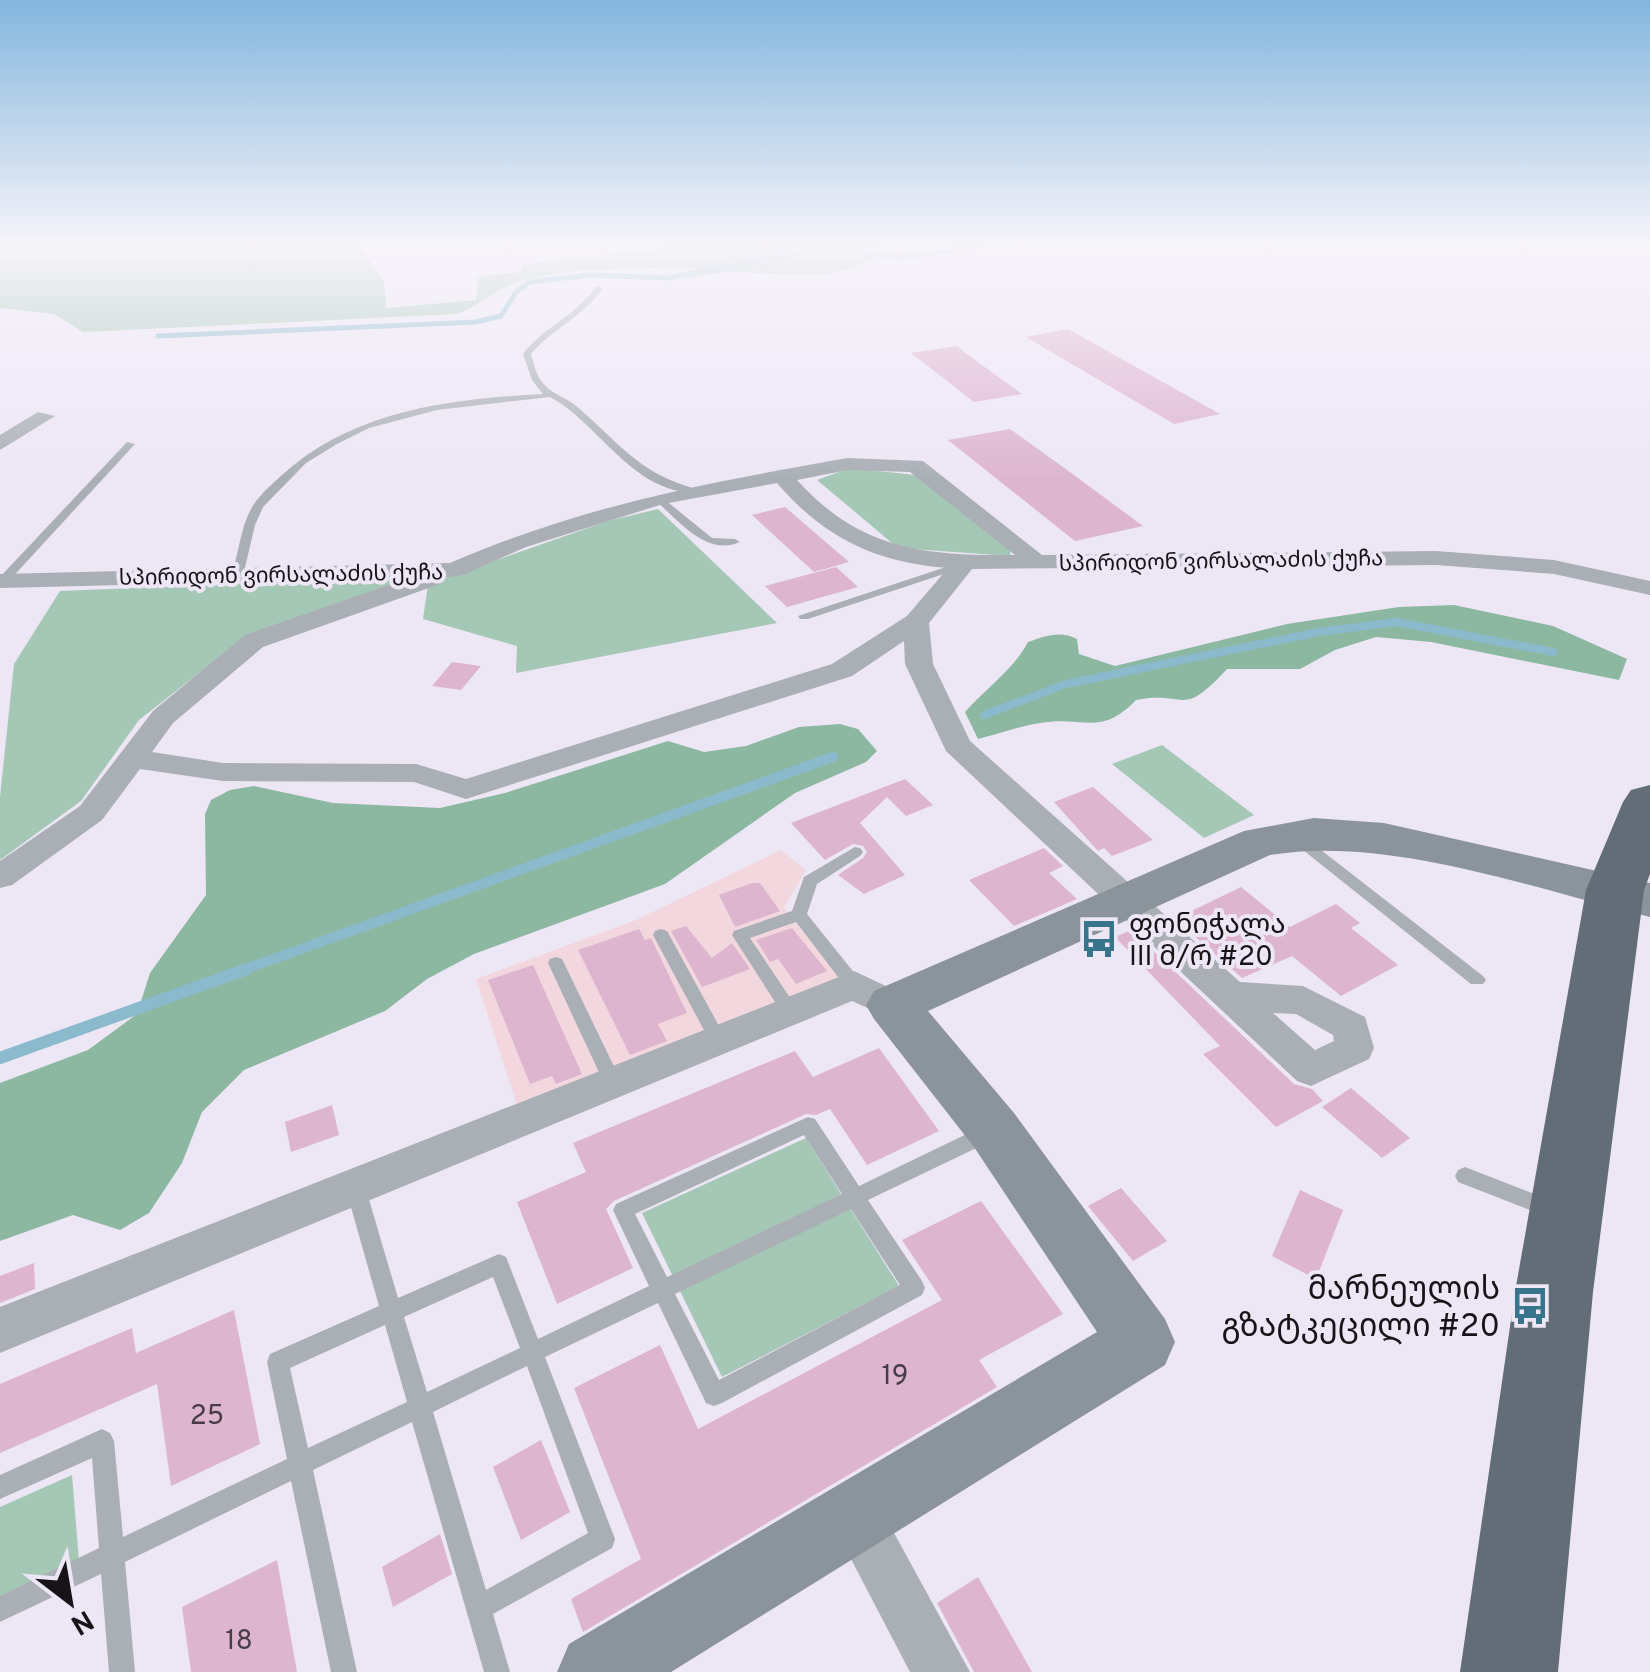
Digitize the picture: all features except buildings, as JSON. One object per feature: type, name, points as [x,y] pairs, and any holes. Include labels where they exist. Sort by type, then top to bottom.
[{"type":"highway","points":[[1509,1672],[1566,1215],[1650,802]]},
{"type":"street","points":[[0,444],[45,416]]},
{"type":"street","name":"სპირიდონ ვირსალაძის ქუჩა","points":[[2,581],[454,570],[518,542],[659,498],[848,464],[915,466],[1009,536],[1036,562],[1436,558],[1554,567],[1650,588]]},
{"type":"street","points":[[782,478],[806,508],[884,555],[964,564],[1036,562]]},
{"type":"street","points":[[134,759],[224,772],[416,773],[466,789],[842,670],[916,622],[964,564]]},
{"type":"street","points":[[0,877],[91,813],[164,717],[254,642],[454,570]]},
{"type":"street","points":[[916,622],[919,664],[957,745],[1230,996]]},
{"type":"street","points":[[0,1330],[790,1011],[873,995],[1130,902],[1260,842],[1295,836],[1384,838],[1633,895]]},
{"type":"street","points":[[626,1664],[1142,1342],[994,1130],[873,995]]},
{"type":"street","points":[[856,1517],[941,1672]]},
{"type":"lane","points":[[546,396],[532,376],[527,354],[536,340],[558,324]]},
{"type":"lane","points":[[237,576],[256,508],[297,464],[329,444],[404,414],[490,398],[546,396],[573,408],[638,470],[662,485],[692,491]]},
{"type":"lane","points":[[2,581],[130,444]]},
{"type":"lane","points":[[659,498],[709,541],[735,542]]},
{"type":"lane","points":[[804,616],[964,564]]},
{"type":"lane","points":[[1295,836],[1477,980]]},
{"type":"lane","points":[[800,915],[810,880],[855,852]]},
{"type":"lane","points":[[800,915],[873,995]]},
{"type":"lane","points":[[790,1011],[740,935],[800,915]]},
{"type":"lane","points":[[661,935],[718,1040]]},
{"type":"lane","points":[[556,963],[612,1083]]},
{"type":"lane","points":[[808,1125],[914,1288],[714,1395],[662,1290],[623,1210],[808,1125]]},
{"type":"lane","points":[[0,1609],[994,1130]]},
{"type":"lane","points":[[1464,1176],[1566,1215]]},
{"type":"lane","points":[[355,1186],[497,1672]]},
{"type":"lane","points":[[344,1672],[278,1362],[499,1264],[603,1540],[478,1608]]},
{"type":"lane","points":[[0,1486],[102,1441],[122,1672]]},
{"type":"shaded area","points":[[781,850],[806,870],[784,908],[843,982],[518,1108],[476,979],[636,920]]},
{"type":"green space","points":[[70,324],[249,324],[83,332]]},
{"type":"green space","points":[[850,468],[915,475],[1011,549],[1010,556],[898,548],[817,480]]},
{"type":"green space","points":[[658,509],[777,623],[516,673],[517,646],[423,619],[428,584],[608,521]]},
{"type":"green space","points":[[422,576],[249,634],[139,720],[81,801],[0,860],[0,797],[14,664],[60,591]]},
{"type":"green space","points":[[1454,605],[1553,626],[1627,659],[1619,680],[1431,642],[1376,637],[1335,650],[1300,669],[1227,669],[1191,699],[1136,700],[1112,719],[1101,722],[1040,723],[978,739],[965,712],[1007,670],[1028,642],[1046,636],[1059,634],[1077,639],[1079,654],[1115,666],[1287,624],[1399,607]]},
{"type":"green space","points":[[840,724],[858,729],[877,751],[866,762],[795,793],[665,884],[474,954],[427,979],[385,1011],[244,1070],[202,1112],[182,1163],[149,1213],[120,1230],[73,1215],[0,1241],[0,1083],[88,1050],[137,1014],[150,973],[206,895],[205,814],[211,800],[230,790],[254,786],[333,803],[440,808],[505,793],[668,741],[704,752],[746,746],[799,727]]},
{"type":"green space","points":[[1162,745],[1254,815],[1204,838],[1112,764]]},
{"type":"green space","points":[[806,1138],[899,1286],[722,1377],[642,1213]]},
{"type":"green space","points":[[72,1475],[79,1561],[0,1599],[0,1507]]},
{"type":"waterway","points":[[158,336],[430,324]]},
{"type":"waterway","points":[[984,715],[1066,684],[1319,632],[1397,622],[1553,652]]},
{"type":"waterway","points":[[240,971],[833,757]]},
{"type":"waterway","points":[[0,1058],[247,969]]},
{"type":"place","name":"ფონიჭალა III მ/რ #20","points":[[1099,939]]},
{"type":"place","name":"მარნეულის გზატკეცილი #20","points":[[1530,1306]]}]
